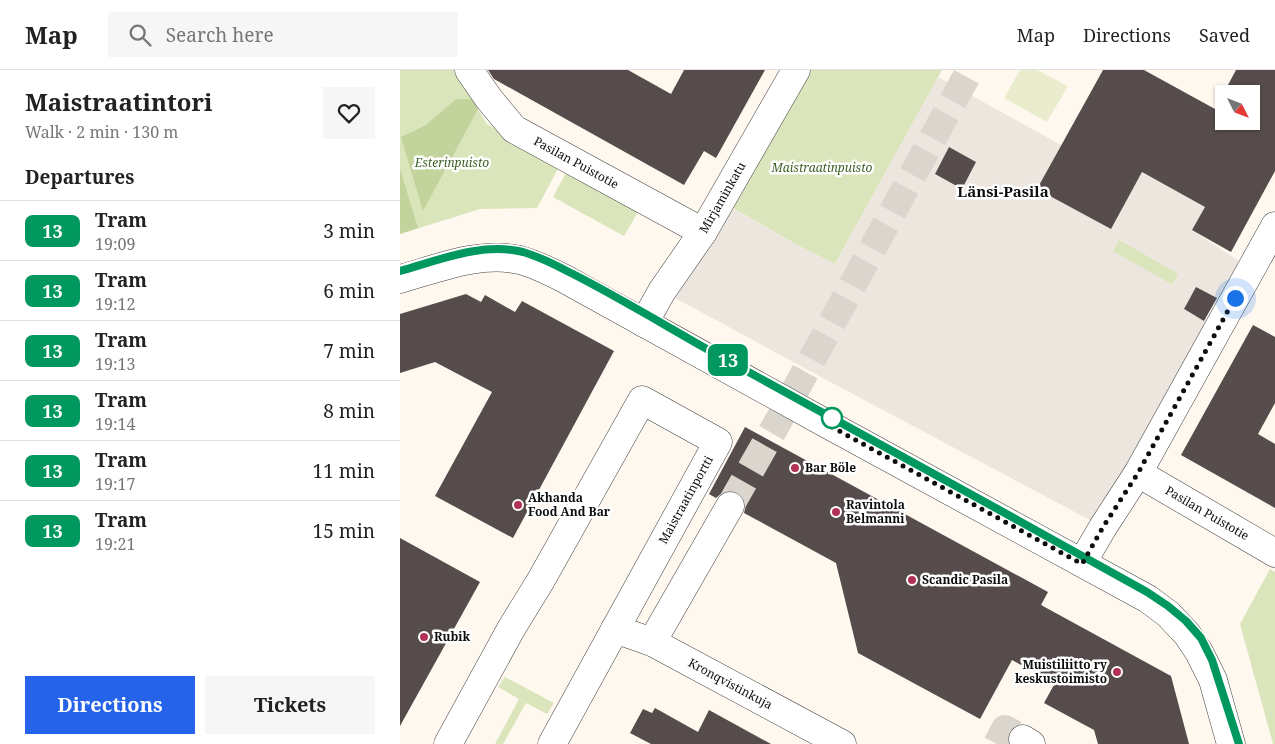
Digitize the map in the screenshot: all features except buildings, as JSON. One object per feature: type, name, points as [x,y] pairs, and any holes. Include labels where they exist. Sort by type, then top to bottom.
[{"type":"street","name":"Pasilan Puistotie","points":[[469,70],[514,129],[702,232]]},
{"type":"street","name":"Mirjaminkatu","points":[[644,324],[662,291],[702,232],[796,70]]},
{"type":"street","points":[[1082,564],[1103,527],[1138,473],[1275,226]]},
{"type":"street","points":[[400,279],[458,262],[482,258],[521,260],[540,267],[1148,599],[1168,614],[1187,634],[1199,652],[1213,680],[1231,744]]},
{"type":"street","name":"Maistraatinportti","points":[[448,744],[507,636],[541,580],[642,400],[718,442],[552,744]]},
{"type":"street","name":"Pasilan Puistotie","points":[[1138,473],[1275,553]]},
{"type":"street","points":[[652,642],[730,506]]},
{"type":"street","name":"Kronqvistinkuja","points":[[615,629],[652,642],[842,744]]},
{"type":"green space","name":"Esterinpuisto","points":[[400,70],[454,70],[487,124],[560,165],[537,208],[480,209],[400,234]]},
{"type":"green space","name":"Maistraatinpuisto","points":[[810,70],[942,70],[835,264],[797,245],[733,208]]},
{"type":"green space","points":[[1020,70],[1037,70],[1068,86],[1047,122],[1004,98]]},
{"type":"green space","points":[[456,99],[472,99],[478,109],[423,211],[401,137],[426,125]]},
{"type":"green space","points":[[400,169],[418,228],[400,234]]},
{"type":"green space","points":[[567,171],[639,210],[624,236],[553,197]]},
{"type":"green space","points":[[1119,239],[1179,274],[1172,285],[1112,251]]},
{"type":"green space","points":[[1270,569],[1275,572],[1275,744],[1273,744],[1240,624]]},
{"type":"green space","points":[[505,677],[554,703],[547,714],[526,703],[503,744],[495,744],[519,699],[498,687]]},
{"type":"shaded area","points":[[938,77],[1061,145],[1038,189],[1111,229],[1142,172],[1205,207],[1192,230],[1251,269],[1103,527],[662,291],[720,201],[797,245],[835,264]],"holes":[[[949,147],[976,162],[962,189],[935,174]],[[1119,240],[1179,274],[1173,285],[1113,251]],[[1196,287],[1222,301],[1209,323],[1184,310]]]},
{"type":"tunnel","points":[[730,506],[970,70]]},
{"type":"tunnel","points":[[997,744],[1005,729],[1023,739]]},
{"type":"tram line","points":[[400,271],[461,254],[492,249],[523,252],[543,259],[608,292],[709,350],[1147,591],[1186,621],[1201,638],[1212,660],[1239,744]]},
{"type":"tram line","name":"13","points":[[400,271],[458,254],[480,250],[523,252],[546,260],[598,286],[676,332],[1147,592],[1186,621],[1201,638],[1212,660],[1239,744]]},
{"type":"place","name":"Bar Böle","points":[[795,468]]},
{"type":"place","name":"Akhanda Food And Bar","points":[[518,505]]},
{"type":"place","name":"Ravintola Belmanni","points":[[836,512]]},
{"type":"place","name":"Scandic Pasila","points":[[912,580]]},
{"type":"place","name":"Rubik","points":[[424,637]]},
{"type":"place","name":"Muistiliitto ry keskustoimisto","points":[[1117,672]]},
{"type":"district","name":"Länsi-Pasila","points":[[1003,192]]},
{"type":"route","points":[[832,418],[832,427],[1082,564],[1103,527],[1138,473],[1235,298]]}]
